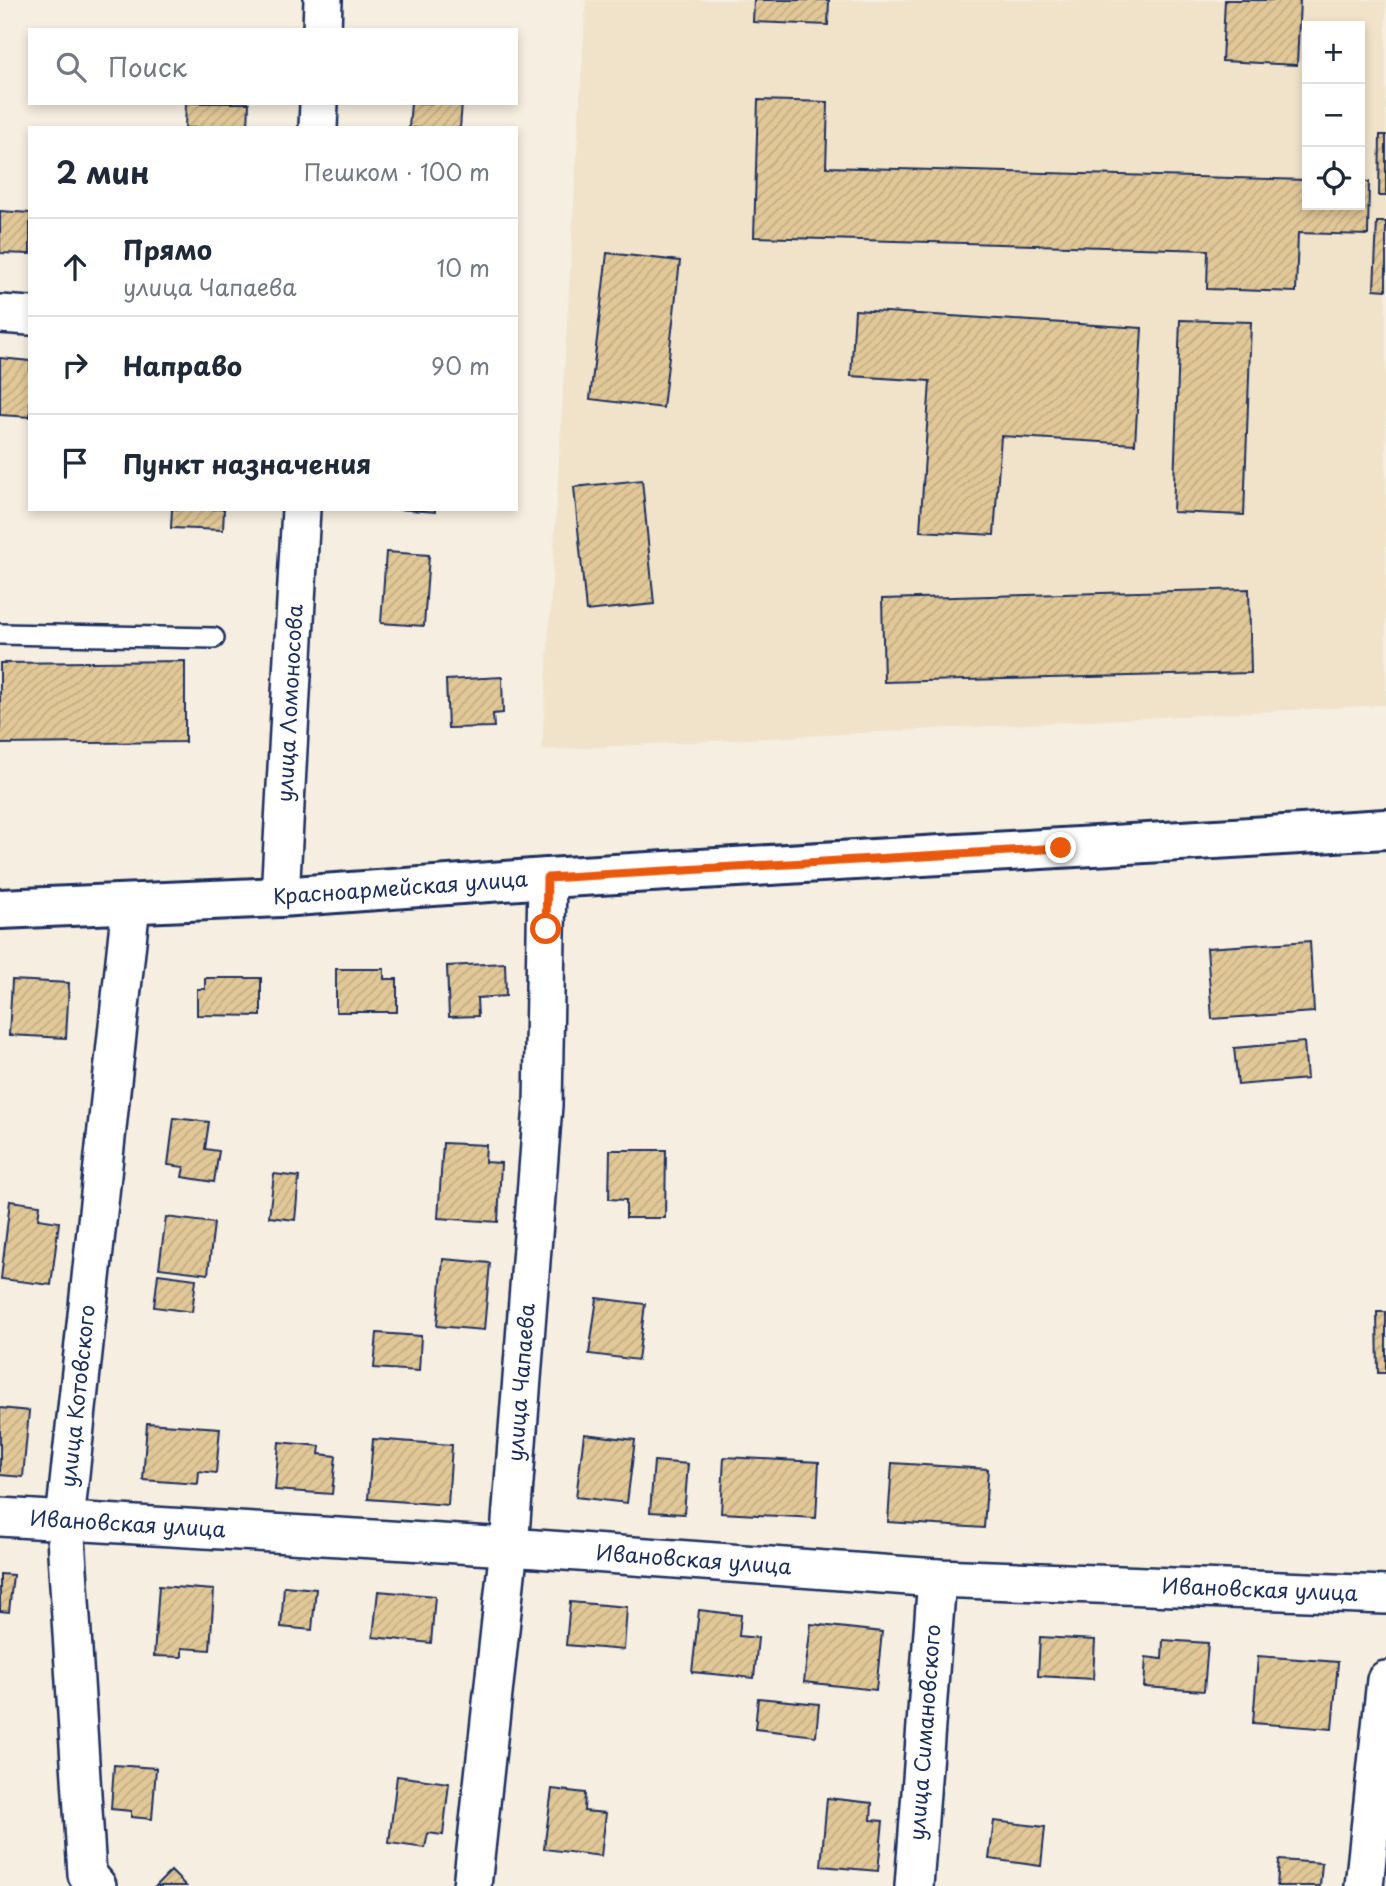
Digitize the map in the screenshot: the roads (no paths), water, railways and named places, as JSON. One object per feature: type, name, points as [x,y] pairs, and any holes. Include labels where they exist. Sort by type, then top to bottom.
[{"type":"street","points":[[321,28],[323,0]]},
{"type":"street","points":[[318,126],[319,105]]},
{"type":"street","points":[[0,314],[28,316]]},
{"type":"street","name":"улица Ломоносова","points":[[280,897],[301,511]]},
{"type":"street","name":"Красноармейская улица","points":[[0,909],[280,897],[547,878],[1386,829]]},
{"type":"street","name":"улица Чапаева","points":[[472,1886],[509,1547],[543,1105],[547,878]]},
{"type":"street","name":"улица Котовского","points":[[97,1886],[87,1874],[65,1521],[131,904]]},
{"type":"street","name":"Ивановская улица","points":[[0,1517],[509,1547],[937,1578],[1386,1595]]},
{"type":"street","name":"улица Симановского","points":[[914,1886],[937,1578]]},
{"type":"street","points":[[1364,1886],[1386,1680]]},
{"type":"lane","points":[[0,634],[214,638]]}]
